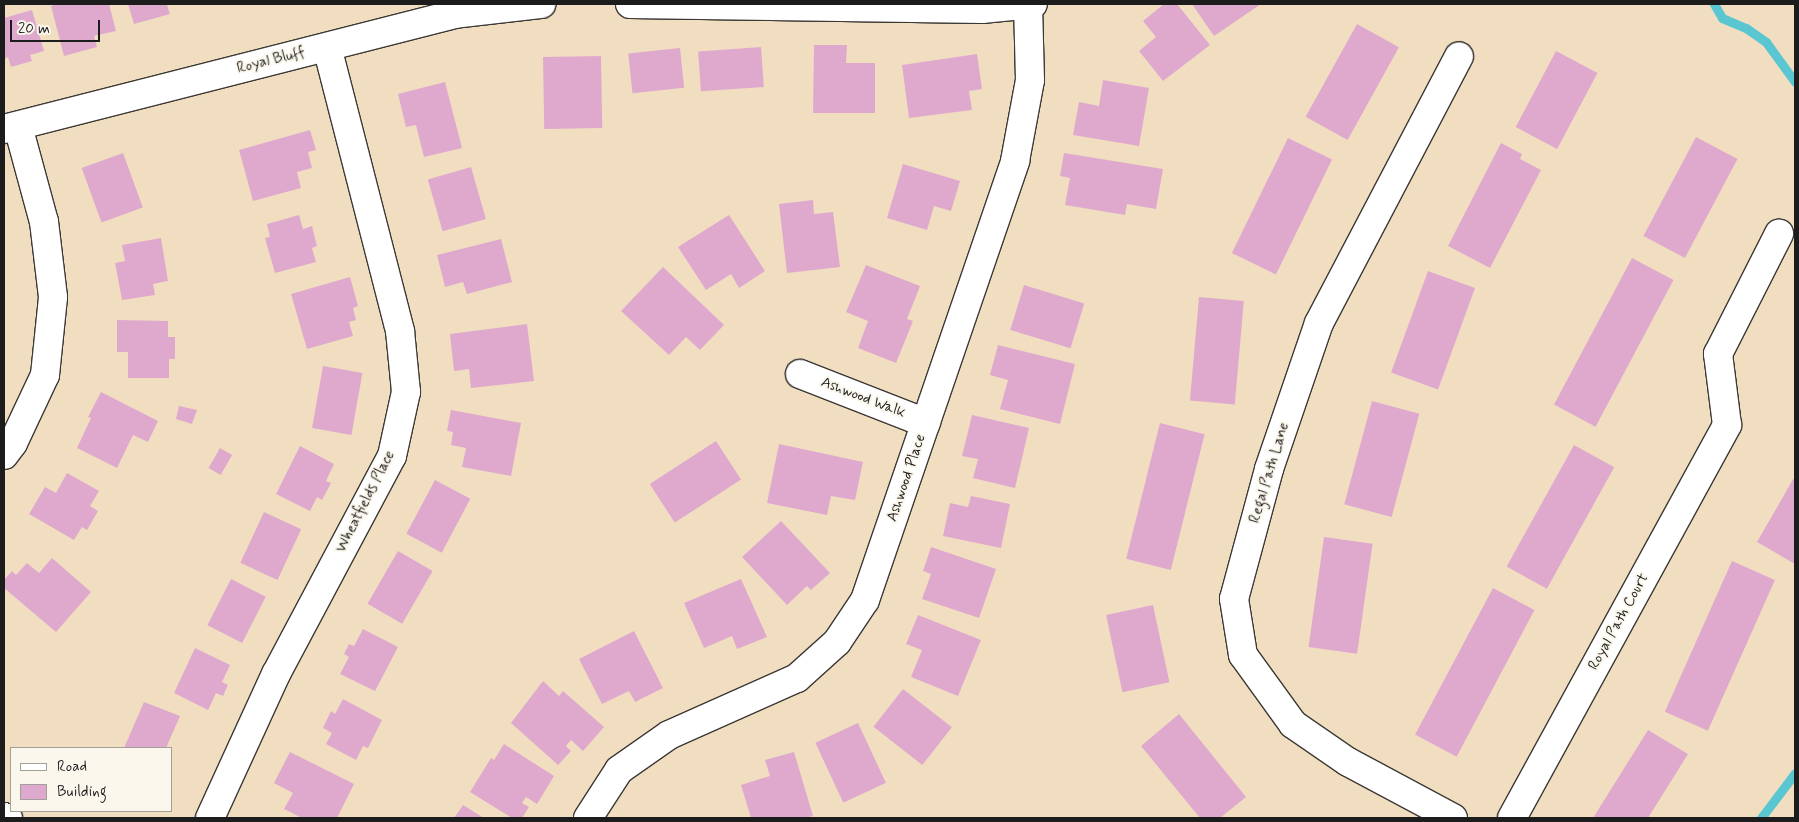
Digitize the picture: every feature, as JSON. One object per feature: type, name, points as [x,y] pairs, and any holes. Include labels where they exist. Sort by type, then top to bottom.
[{"type":"street","name":"Royal Bluff","points":[[11,128],[454,14],[541,4]]},
{"type":"street","points":[[630,4],[982,9],[1031,4]]},
{"type":"street","name":"Ashwood Place","points":[[588,818],[619,770],[669,734],[797,678],[838,642],[865,600],[1015,161],[1030,80],[1031,4]]},
{"type":"street","name":"Wheatfields Place","points":[[210,818],[276,674],[392,456],[406,392],[400,332],[327,47]]},
{"type":"street","name":"Regal Path Lane","points":[[1453,818],[1348,762],[1293,724],[1243,656],[1234,599],[1269,469],[1319,323],[1460,56]]},
{"type":"street","points":[[4,455],[13,443],[44,375],[53,297],[44,222],[11,128]]},
{"type":"street","name":"Royal Path Court","points":[[1512,818],[1727,425],[1718,354],[1779,234]]},
{"type":"street","name":"Ashwood Walk","points":[[800,374],[926,423]]},
{"type":"street","points":[[4,817],[8,818]]},
{"type":"building","points":[[58,4],[109,4],[116,31],[94,36],[97,47],[64,56],[51,6]]},
{"type":"building","points":[[128,4],[171,4],[167,5],[170,14],[134,24]]},
{"type":"building","points":[[1164,4],[1177,4],[1210,45],[1163,81],[1139,51],[1156,37],[1143,21]]},
{"type":"building","points":[[1192,4],[1261,4],[1214,36]]},
{"type":"building","points":[[32,10],[44,51],[30,55],[32,61],[11,67],[8,57],[4,59],[4,18]]},
{"type":"building","points":[[1357,24],[1399,47],[1348,140],[1306,117]]},
{"type":"building","points":[[814,45],[847,45],[846,63],[875,63],[875,113],[813,113]]},
{"type":"building","points":[[761,47],[764,87],[701,91],[698,51]]},
{"type":"building","points":[[680,48],[684,88],[632,93],[628,53]]},
{"type":"building","points":[[1556,51],[1597,73],[1557,149],[1516,127]]},
{"type":"building","points":[[977,54],[982,89],[969,91],[972,110],[909,118],[902,65]]},
{"type":"building","points":[[601,56],[602,128],[544,129],[543,57]]},
{"type":"building","points":[[1103,80],[1149,88],[1139,146],[1073,135],[1079,102],[1099,106]]},
{"type":"building","points":[[445,82],[462,148],[424,157],[416,125],[406,127],[398,94]]},
{"type":"building","points":[[310,130],[316,150],[308,152],[312,168],[297,172],[301,188],[253,201],[239,150]]},
{"type":"building","points":[[1696,137],[1737,159],[1685,258],[1643,236]]},
{"type":"building","points":[[1288,138],[1332,159],[1276,275],[1232,253]]},
{"type":"building","points":[[1501,143],[1522,154],[1520,159],[1541,170],[1490,268],[1448,246]]},
{"type":"building","points":[[123,153],[143,208],[101,223],[82,168]]},
{"type":"building","points":[[1064,153],[1163,169],[1156,209],[1127,204],[1125,215],[1065,205],[1070,178],[1060,176]]},
{"type":"building","points":[[903,164],[960,181],[951,211],[934,206],[927,230],[887,218]]},
{"type":"building","points":[[471,167],[486,219],[443,231],[428,179]]},
{"type":"building","points":[[813,200],[814,214],[833,212],[840,267],[787,273],[779,204]]},
{"type":"building","points":[[299,215],[303,229],[312,226],[317,246],[312,248],[316,262],[275,273],[265,238],[270,237],[267,224]]},
{"type":"building","points":[[729,215],[765,271],[739,288],[731,274],[706,290],[678,247]]},
{"type":"building","points":[[161,238],[168,281],[153,284],[155,295],[122,300],[115,263],[125,261],[122,245]]},
{"type":"building","points":[[501,239],[512,282],[467,294],[463,282],[445,287],[437,255]]},
{"type":"building","points":[[1632,258],[1673,280],[1596,427],[1554,405]]},
{"type":"building","points":[[866,265],[920,286],[907,319],[913,321],[896,363],[858,348],[868,321],[846,312]]},
{"type":"building","points":[[663,267],[724,325],[700,350],[686,337],[669,355],[621,311]]},
{"type":"building","points":[[1428,271],[1475,288],[1438,390],[1391,372]]},
{"type":"building","points":[[350,277],[358,306],[353,308],[356,320],[349,322],[353,336],[307,349],[291,294]]},
{"type":"building","points":[[1024,285],[1084,303],[1071,348],[1010,330]]},
{"type":"building","points":[[1199,297],[1244,301],[1235,405],[1190,401]]},
{"type":"building","points":[[117,320],[168,321],[168,337],[175,337],[175,359],[169,359],[169,378],[128,378],[128,352],[117,352]]},
{"type":"building","points":[[527,324],[534,381],[471,388],[469,369],[454,371],[450,334]]},
{"type":"building","points":[[998,345],[1075,364],[1060,424],[1000,409],[1008,380],[990,375]]},
{"type":"building","points":[[323,366],[362,373],[351,435],[312,428]]},
{"type":"building","points":[[101,392],[158,421],[148,442],[133,435],[117,468],[77,448],[91,418],[88,417]]},
{"type":"building","points":[[1372,401],[1419,414],[1392,517],[1344,504]]},
{"type":"building","points":[[179,406],[197,410],[192,424],[176,419]]},
{"type":"building","points":[[451,410],[521,423],[511,476],[462,467],[466,448],[451,445],[453,432],[447,431]]},
{"type":"building","points":[[972,415],[1029,428],[1015,488],[973,478],[978,459],[962,456]]},
{"type":"building","points":[[1160,423],[1205,434],[1171,570],[1126,559]]},
{"type":"building","points":[[716,441],[741,480],[675,523],[650,484]]},
{"type":"building","points":[[779,444],[863,462],[855,500],[831,496],[827,515],[767,503]]},
{"type":"building","points":[[1574,445],[1614,467],[1547,589],[1507,567]]},
{"type":"building","points":[[300,446],[334,464],[326,481],[331,483],[322,500],[317,497],[310,511],[276,494]]},
{"type":"building","points":[[220,448],[232,455],[221,475],[208,468]]},
{"type":"building","points":[[67,473],[99,491],[90,506],[98,511],[87,530],[82,527],[74,540],[29,514],[45,487],[56,493]]},
{"type":"building","points":[[1795,476],[1795,564],[1757,542]]},
{"type":"building","points":[[435,480],[470,499],[442,553],[406,534]]},
{"type":"building","points":[[971,496],[1010,504],[1001,548],[943,536],[950,503],[968,507]]},
{"type":"building","points":[[264,512],[301,529],[277,580],[240,563]]},
{"type":"building","points":[[781,521],[830,573],[811,590],[807,586],[787,605],[742,557]]},
{"type":"building","points":[[1324,537],[1373,544],[1357,654],[1309,647]]},
{"type":"building","points":[[931,547],[996,569],[979,618],[922,599],[931,574],[923,571]]},
{"type":"building","points":[[398,551],[433,571],[402,624],[368,604]]},
{"type":"building","points":[[52,558],[91,592],[56,632],[4,588],[4,580],[12,571],[16,575],[27,563],[39,573]]},
{"type":"building","points":[[1732,561],[1775,580],[1708,731],[1665,712]]},
{"type":"building","points":[[231,579],[266,597],[242,643],[207,625]]},
{"type":"building","points":[[741,579],[767,637],[737,649],[732,636],[704,648],[684,603]]},
{"type":"building","points":[[1493,588],[1534,610],[1457,757],[1415,735]]},
{"type":"building","points":[[1153,605],[1169,682],[1122,692],[1106,615]]},
{"type":"building","points":[[918,615],[981,640],[958,696],[911,677],[922,650],[906,644]]},
{"type":"building","points":[[363,629],[398,647],[375,691],[340,674],[349,657],[344,654],[349,644],[354,646]]},
{"type":"building","points":[[634,631],[663,688],[635,702],[629,691],[602,704],[579,659]]},
{"type":"building","points":[[195,648],[230,665],[222,682],[228,685],[223,696],[216,693],[208,710],[174,693]]},
{"type":"building","points":[[543,681],[559,696],[563,691],[604,727],[583,751],[571,740],[566,746],[571,751],[558,765],[511,723]]},
{"type":"building","points":[[903,689],[952,727],[922,765],[873,727]]},
{"type":"building","points":[[343,699],[382,720],[368,748],[363,746],[356,760],[326,744],[332,733],[323,728],[331,711],[335,714]]},
{"type":"building","points":[[144,702],[180,716],[166,747],[124,747]]},
{"type":"building","points":[[1179,714],[1246,797],[1220,818],[1200,818],[1141,746]]},
{"type":"building","points":[[858,723],[886,783],[843,803],[815,743]]},
{"type":"building","points":[[1648,730],[1688,754],[1648,818],[1593,818]]},
{"type":"building","points":[[504,744],[554,776],[537,804],[526,797],[522,803],[529,807],[522,818],[512,818],[470,792],[491,758],[494,760]]},
{"type":"building","points":[[290,752],[354,784],[337,818],[302,818],[284,809],[293,793],[274,783]]},
{"type":"building","points":[[794,752],[813,816],[804,818],[751,818],[741,785],[770,776],[765,760]]},
{"type":"building","points":[[463,805],[484,818],[454,818]]},
{"type":"waterway","points":[[1714,4],[1722,18],[1746,28],[1766,42],[1795,82]]},
{"type":"waterway","points":[[1761,818],[1795,773]]}]
